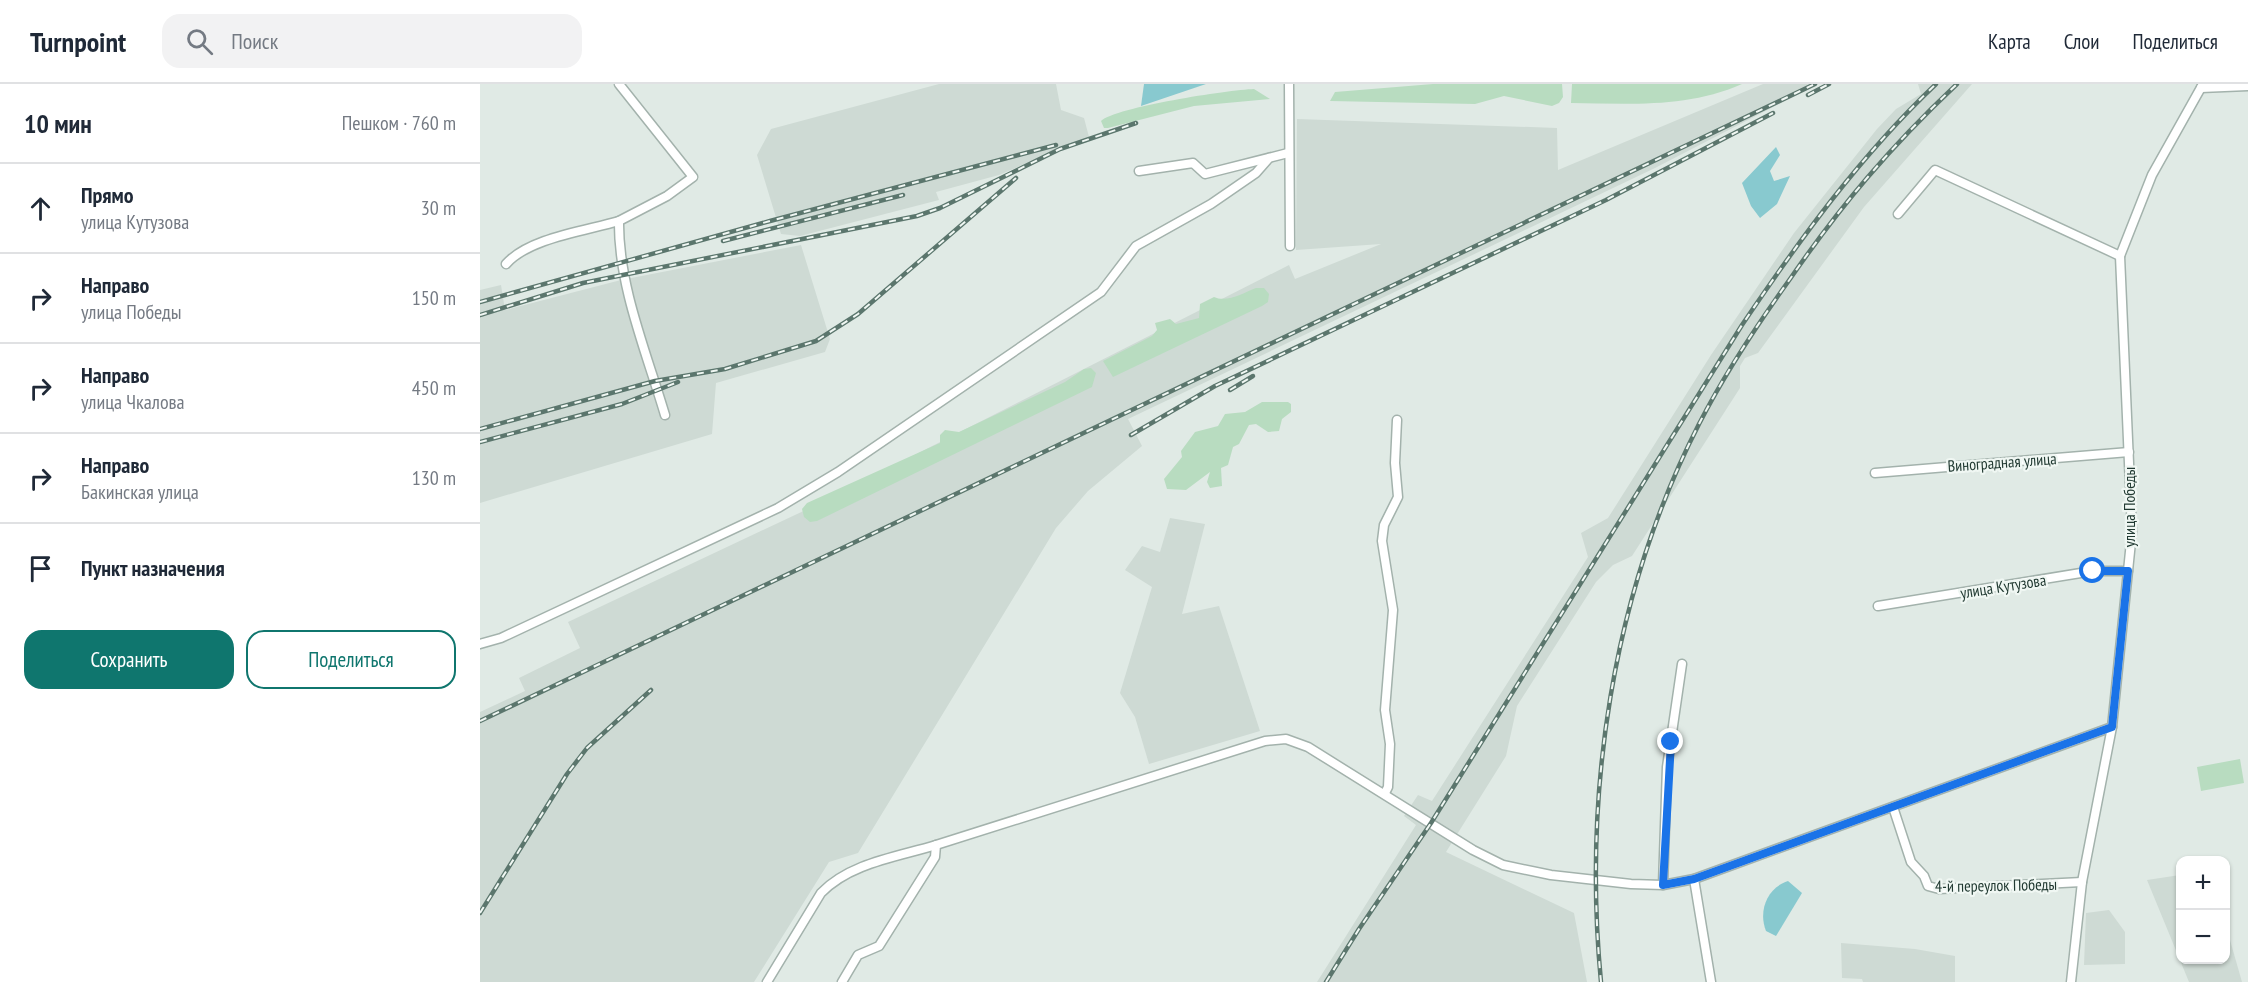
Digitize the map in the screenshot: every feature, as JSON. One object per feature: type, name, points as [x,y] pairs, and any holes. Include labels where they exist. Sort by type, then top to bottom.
[{"type":"street","points":[[506,264],[517,252],[535,244],[619,221],[667,196],[693,177],[620,84]]},
{"type":"street","points":[[1289,84],[1290,246]]},
{"type":"street","points":[[2202,86],[2248,87]]},
{"type":"street","name":"улица Победы","points":[[2071,982],[2072,954],[2082,882],[2112,727],[2132,532],[2120,256],[2152,175],[2202,86]]},
{"type":"street","points":[[1139,171],[1193,163],[1205,174],[1288,153]]},
{"type":"street","points":[[480,644],[501,638],[778,508],[838,472],[1101,292],[1137,246],[1211,204],[1256,173],[1269,158]]},
{"type":"street","points":[[1898,214],[1935,170],[2120,256]]},
{"type":"street","points":[[619,221],[618,247],[623,273],[665,415]]},
{"type":"street","points":[[1385,793],[1390,744],[1385,710],[1393,610],[1382,541],[1384,525],[1398,497],[1395,463],[1397,420]]},
{"type":"street","name":"Виноградная улица","points":[[1875,472],[2129,452]]},
{"type":"street","name":"улица Кутузова","points":[[1878,606],[2093,571],[2128,571]]},
{"type":"street","points":[[1663,885],[1667,767],[1682,664]]},
{"type":"street","points":[[767,982],[821,893],[847,872],[1170,769],[1276,739],[1308,747],[1473,850],[1503,865],[1596,880],[1663,885],[1694,879],[2112,727]]},
{"type":"street","name":"4-й переулок Победы","points":[[1893,807],[1911,862],[1924,876],[1928,886],[1939,889],[2082,882]]},
{"type":"street","points":[[842,982],[858,955],[879,946],[935,857],[936,845]]},
{"type":"street","points":[[1694,879],[1711,982]]},
{"type":"shaded area","points":[[939,84],[1056,84],[1061,110],[1084,118],[1089,137],[999,175],[936,192],[939,200],[800,236],[781,234],[757,155],[771,129]]},
{"type":"shaded area","points":[[1763,84],[1818,84],[1655,168],[1128,419],[1142,446],[1088,491],[1056,528],[858,853],[829,862],[754,982],[480,982],[480,712],[525,691],[519,678],[580,648],[568,622],[812,507],[1289,265],[1295,279],[1381,244],[1296,250],[1297,119],[1557,128],[1558,170]]},
{"type":"shaded area","points":[[1918,84],[1972,84],[1864,207],[1758,353],[1745,358],[1740,366],[1740,388],[1632,556],[1613,565],[1596,582],[1517,706],[1506,756],[1446,852],[1574,913],[1587,982],[1317,982],[1416,825],[1404,816],[1418,795],[1432,801],[1588,557],[1581,533],[1608,518],[1711,355],[1794,233],[1877,129],[1896,109],[1921,94]]},
{"type":"shaded area","points":[[801,245],[830,339],[825,352],[716,383],[712,434],[480,503],[480,290],[501,285],[505,310],[621,280]]},
{"type":"shaded area","points":[[1170,518],[1205,524],[1182,614],[1219,606],[1260,731],[1149,764],[1135,717],[1120,693],[1152,587],[1125,570],[1142,546],[1160,552]]},
{"type":"shaded area","points":[[2176,876],[2176,950],[2147,880]]},
{"type":"shaded area","points":[[2109,910],[2125,932],[2125,964],[2084,965],[2086,913]]},
{"type":"shaded area","points":[[2230,940],[2242,982],[2189,982],[2182,964],[2230,964]]},
{"type":"shaded area","points":[[1841,943],[1915,949],[1955,956],[1955,982],[1863,982],[1862,979],[1842,978]]},
{"type":"green space","points":[[1433,84],[1562,84],[1563,97],[1559,103],[1552,106],[1504,96],[1475,104],[1330,101],[1335,92]]},
{"type":"green space","points":[[1572,84],[1742,84],[1722,92],[1679,101],[1615,104],[1571,103]]},
{"type":"green space","points":[[1254,89],[1270,99],[1194,106],[1108,128],[1104,128],[1101,121],[1128,110],[1149,105],[1221,92]]},
{"type":"green space","points":[[1256,288],[1264,288],[1269,294],[1268,302],[1262,306],[1113,377],[1103,361],[1152,336],[1157,330],[1155,323],[1170,319],[1176,324],[1199,318],[1200,304],[1214,297],[1230,298]]},
{"type":"green space","points":[[1091,368],[1096,373],[1092,387],[817,521],[810,522],[804,517],[802,509],[807,503],[940,443],[940,435],[945,430],[959,432],[1065,382],[1084,369]]},
{"type":"green space","points":[[1262,402],[1288,402],[1291,404],[1291,412],[1282,419],[1279,431],[1268,432],[1256,424],[1249,425],[1239,444],[1233,447],[1228,465],[1221,468],[1222,486],[1210,488],[1207,482],[1210,472],[1186,490],[1167,489],[1164,479],[1182,457],[1181,451],[1195,432],[1218,426],[1225,414],[1245,412]]},
{"type":"green space","points":[[2240,759],[2244,783],[2201,791],[2197,767]]},
{"type":"water","points":[[1144,84],[1206,84],[1141,106]]},
{"type":"water","points":[[1776,147],[1780,155],[1770,171],[1774,181],[1790,176],[1777,204],[1760,218],[1751,206],[1742,183]]},
{"type":"water","points":[[1788,881],[1802,893],[1776,936],[1766,931],[1764,908],[1775,889]]},
{"type":"railway","points":[[480,721],[1815,84]]},
{"type":"railway","points":[[1808,95],[1829,84]]},
{"type":"railway","points":[[1326,982],[1431,823],[1742,325],[1832,199],[1882,140],[1936,84]]},
{"type":"railway","points":[[1601,982],[1596,911],[1596,839],[1601,767],[1611,696],[1625,625],[1644,556],[1669,489],[1699,424],[1720,386],[1809,252],[1889,153],[1957,84]]},
{"type":"railway","points":[[1131,435],[1215,386],[1606,200],[1773,113]]},
{"type":"railway","points":[[480,315],[583,283],[917,216],[940,208],[1060,149],[1136,123]]},
{"type":"railway","points":[[480,302],[770,221],[1056,145]]},
{"type":"railway","points":[[480,429],[655,381],[725,369],[816,341],[858,314],[1016,178]]},
{"type":"railway","points":[[723,241],[903,195]]},
{"type":"railway","points":[[1230,390],[1253,376]]},
{"type":"railway","points":[[480,442],[622,404],[678,382]]},
{"type":"railway","points":[[480,913],[567,774],[587,748],[651,690]]},
{"type":"route","points":[[1671,742],[1667,767],[1663,885],[1694,879],[2112,727],[2128,571],[2093,571]]}]
